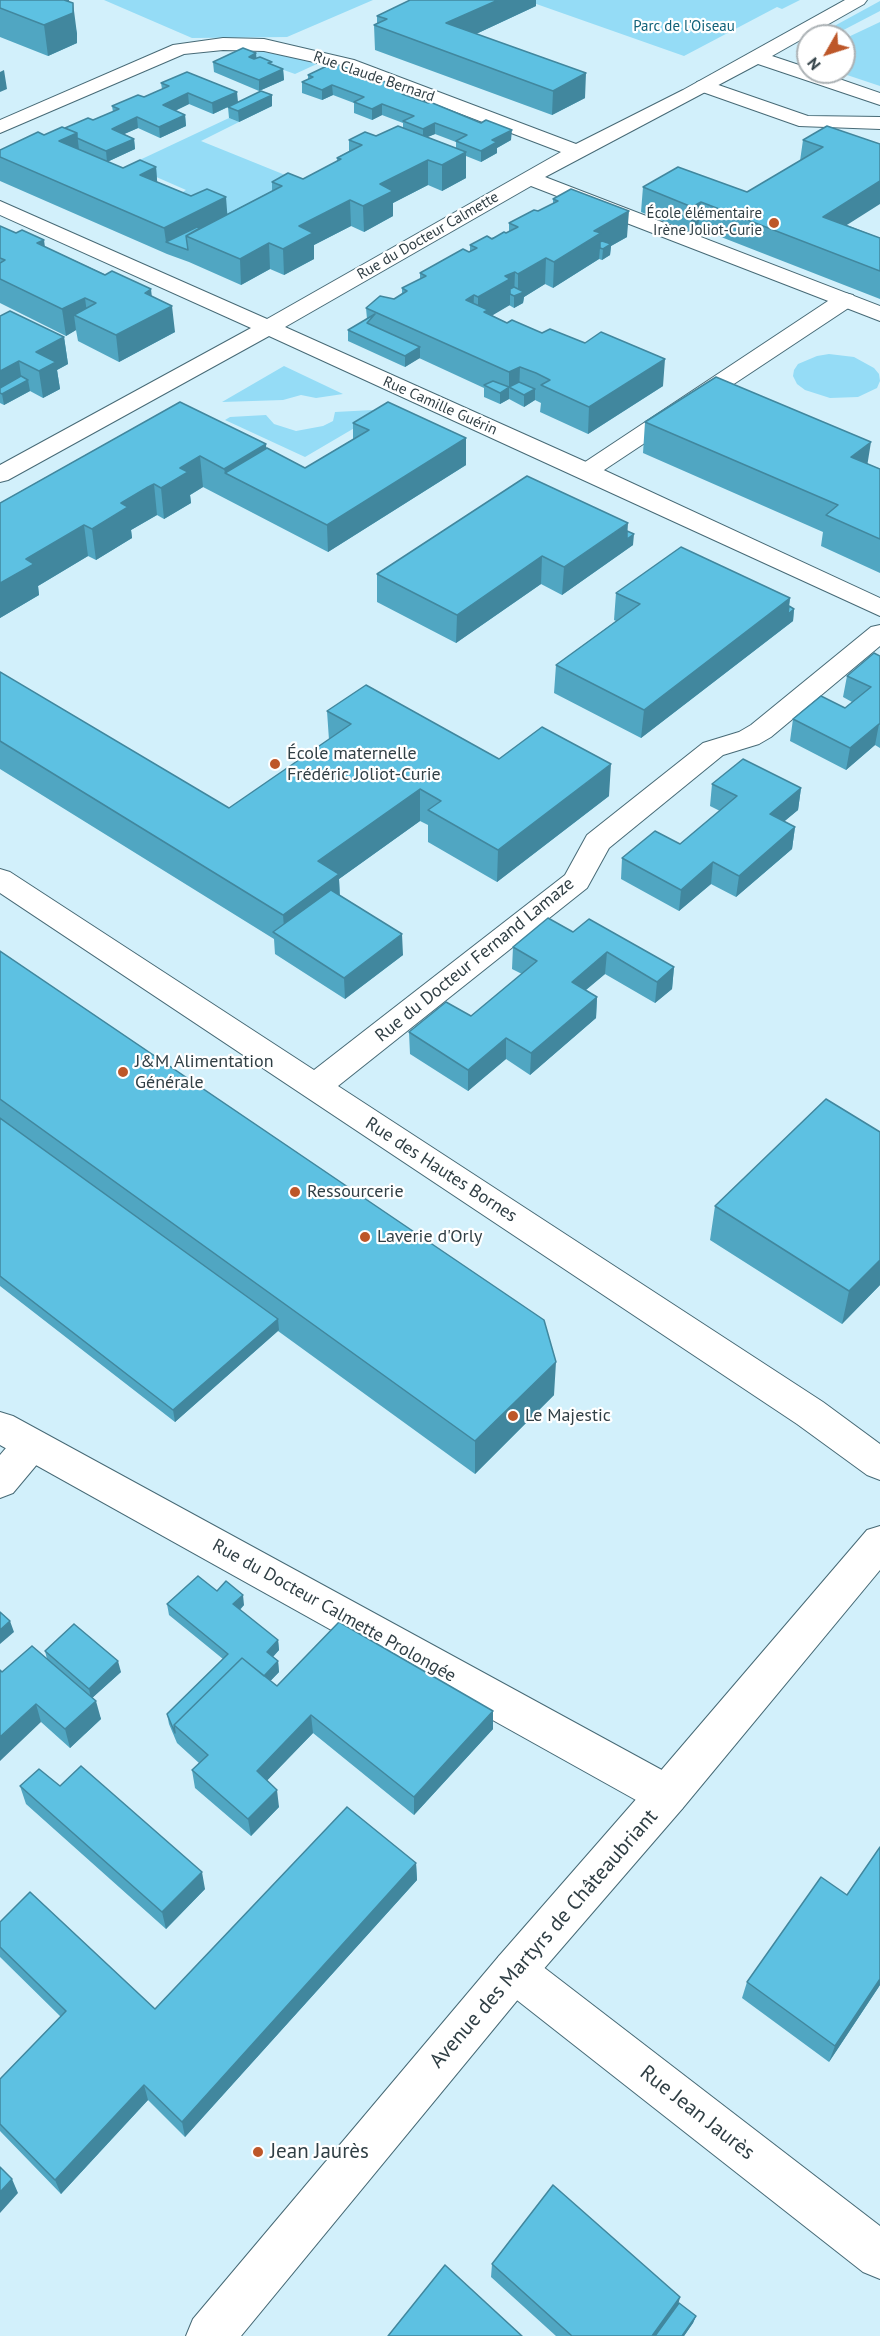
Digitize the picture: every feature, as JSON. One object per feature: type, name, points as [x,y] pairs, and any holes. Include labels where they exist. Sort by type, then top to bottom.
[{"type":"street","name":"Rue du Docteur Calmette","points":[[0,475],[267,328],[577,151],[704,86],[858,0]]},
{"type":"street","name":"Rue Claude Bernard","points":[[0,127],[180,49],[223,44],[255,45],[347,64],[577,151]]},
{"type":"street","points":[[757,57],[880,99]]},
{"type":"street","points":[[704,86],[806,122],[880,123]]},
{"type":"street","points":[[529,178],[880,314]]},
{"type":"street","name":"Rue Camille Guérin","points":[[0,207],[586,471],[880,608]]},
{"type":"street","points":[[586,471],[846,300]]},
{"type":"street","name":"Rue du Docteur Fernand Lamaze","points":[[315,1086],[577,880],[597,843],[704,756],[713,749],[749,738],[761,731],[880,633]]},
{"type":"street","name":"Rue des Hautes Bornes","points":[[0,879],[810,1413],[880,1464]]},
{"type":"street","points":[[0,1482],[15,1436]]},
{"type":"street","name":"Rue du Docteur Calmette Prolongée","points":[[15,1436],[668,1796]]},
{"type":"street","name":"Avenue des Martyrs de Châteaubriant","points":[[210,2336],[514,1971],[668,1796],[880,1542]]},
{"type":"street","name":"Rue Jean Jaurès","points":[[514,1971],[880,2255]]},
{"type":"green space","points":[[104,0],[373,0],[287,37],[192,38]]},
{"type":"green space","name":"Parc de l'Oiseau","points":[[525,0],[800,0],[782,9],[777,7],[684,56]]},
{"type":"green space","points":[[880,1],[880,11],[855,24],[838,24]]},
{"type":"green space","points":[[880,22],[880,86],[856,78],[856,33]]},
{"type":"green space","points":[[260,51],[319,63],[295,74],[247,57]]},
{"type":"green space","points":[[229,118],[239,122],[201,141],[305,183],[237,224],[174,197],[186,190],[129,165]]},
{"type":"green space","points":[[829,354],[854,357],[874,368],[879,374],[880,381],[877,388],[858,397],[830,398],[805,390],[797,384],[793,376],[798,364]]},
{"type":"green space","points":[[284,366],[343,394],[316,398],[301,395],[283,400],[222,402]]},
{"type":"green space","points":[[373,410],[380,413],[305,457],[225,420],[230,417],[266,415],[274,424],[296,431],[323,426],[333,421],[335,412]]},
{"type":"building","points":[[0,0],[64,0],[73,3],[73,13],[44,25],[0,8]]},
{"type":"building","points":[[410,0],[498,0],[446,23],[586,73],[553,91],[374,25],[387,19],[377,16]]},
{"type":"building","points":[[243,48],[256,53],[249,57],[254,59],[260,57],[283,69],[259,80],[213,62]]},
{"type":"building","points":[[333,63],[358,72],[353,75],[377,84],[383,81],[408,91],[402,94],[430,102],[481,123],[486,120],[512,130],[492,140],[497,142],[481,151],[456,141],[467,135],[435,123],[423,129],[403,121],[414,116],[382,104],[372,109],[354,102],[364,97],[332,85],[322,90],[302,82],[313,77],[308,75]]},
{"type":"building","points":[[187,72],[237,92],[212,103],[188,93],[163,105],[185,115],[159,127],[137,117],[112,129],[134,139],[106,151],[77,138],[77,133],[65,128],[119,109],[112,106],[138,95],[144,97],[169,86],[161,83]]},
{"type":"building","points":[[261,91],[272,95],[238,111],[228,107]]},
{"type":"building","points":[[398,126],[466,152],[442,165],[428,160],[380,184],[393,191],[363,206],[350,200],[299,226],[313,233],[283,249],[269,243],[240,259],[186,236],[282,186],[272,182],[288,173],[303,179],[362,145],[349,140],[365,132],[376,136]]},
{"type":"building","points":[[827,126],[880,144],[880,181],[823,217],[880,238],[880,271],[701,202],[692,207],[643,187],[678,167],[747,192],[823,147],[803,140]]},
{"type":"building","points":[[62,127],[77,133],[59,141],[123,168],[140,160],[156,167],[140,175],[191,196],[207,189],[226,197],[164,228],[0,157],[0,150],[38,132],[44,135]]},
{"type":"building","points":[[571,189],[629,211],[594,231],[601,233],[554,262],[546,258],[518,274],[515,272],[505,276],[510,279],[478,297],[474,295],[466,300],[488,310],[484,312],[507,323],[512,320],[542,333],[550,329],[585,343],[601,332],[665,359],[589,407],[541,385],[550,380],[536,373],[520,367],[509,372],[366,308],[380,296],[394,299],[407,291],[402,288],[426,276],[420,273],[463,249],[469,252],[477,248],[470,245],[487,236],[492,239],[518,227],[509,223],[558,201],[553,199]]},
{"type":"building","points":[[0,226],[16,233],[22,230],[44,240],[37,243],[105,275],[112,271],[151,289],[145,293],[172,306],[116,335],[74,315],[96,303],[85,298],[62,309],[0,279],[0,263],[5,260],[0,258]]},
{"type":"building","points":[[197,227],[200,228],[186,236],[188,250],[166,242]]},
{"type":"building","points":[[602,241],[611,244],[603,249],[600,248]]},
{"type":"building","points":[[514,287],[524,292],[514,296],[510,294],[510,289]]},
{"type":"building","points":[[10,311],[64,337],[36,352],[56,362],[39,371],[19,361],[0,371],[0,316]]},
{"type":"building","points":[[375,314],[367,323],[420,347],[405,356],[348,330]]},
{"type":"building","points":[[21,376],[28,380],[0,393],[0,388]]},
{"type":"building","points":[[716,377],[871,442],[851,457],[880,469],[880,539],[826,515],[838,505],[645,422]]},
{"type":"building","points":[[493,381],[509,387],[500,393],[484,385]]},
{"type":"building","points":[[519,382],[535,389],[524,395],[509,387]]},
{"type":"building","points":[[180,402],[266,444],[224,469],[200,456],[180,468],[188,472],[161,488],[154,484],[148,487],[121,503],[128,507],[92,529],[84,525],[26,559],[34,564],[0,583],[0,503]]},
{"type":"building","points":[[388,402],[466,438],[327,525],[225,473],[267,448],[305,468],[369,430],[353,423]]},
{"type":"building","points":[[527,476],[628,523],[564,567],[542,556],[457,615],[377,574]]},
{"type":"building","points":[[627,531],[634,534],[627,539]]},
{"type":"building","points":[[681,547],[790,598],[644,710],[556,665],[640,604],[616,593]]},
{"type":"building","points":[[874,653],[880,656],[880,724],[850,748],[793,719],[821,696],[845,708],[871,687],[847,676]]},
{"type":"building","points":[[0,672],[229,808],[351,724],[327,711],[366,685],[499,759],[542,727],[611,764],[498,850],[428,810],[441,801],[420,789],[318,861],[339,874],[283,915],[0,741]]},
{"type":"building","points":[[743,759],[801,788],[770,814],[795,827],[739,876],[713,862],[681,890],[622,858],[655,831],[680,844],[737,796],[712,784]]},
{"type":"building","points":[[331,890],[402,934],[344,978],[273,932]]},
{"type":"building","points":[[548,918],[573,932],[589,919],[674,967],[657,982],[607,952],[572,982],[597,997],[531,1053],[506,1038],[468,1070],[409,1032],[446,1002],[471,1016],[537,961],[513,947]]},
{"type":"building","points":[[0,951],[544,1320],[556,1362],[475,1441],[0,1099]]},
{"type":"building","points":[[826,1099],[880,1132],[880,1260],[849,1291],[715,1206]]},
{"type":"building","points":[[0,1118],[278,1319],[173,1410],[0,1276]]},
{"type":"building","points":[[198,1576],[217,1591],[226,1581],[243,1595],[233,1604],[278,1640],[267,1652],[278,1661],[264,1676],[242,1658],[174,1725],[175,1733],[167,1714],[228,1654],[167,1604]]},
{"type":"building","points":[[0,1612],[10,1621],[0,1630]]},
{"type":"building","points":[[339,1622],[493,1711],[414,1797],[311,1715],[257,1771],[277,1790],[248,1819],[192,1770],[208,1755],[174,1725],[242,1658],[277,1686]]},
{"type":"building","points":[[74,1624],[118,1661],[89,1689],[45,1651]]},
{"type":"building","points":[[32,1646],[96,1701],[65,1729],[36,1704],[0,1737],[0,1670],[2,1672]]},
{"type":"building","points":[[81,1766],[202,1872],[162,1912],[20,1786],[39,1769],[60,1786]]},
{"type":"building","points":[[347,1807],[416,1863],[182,2122],[144,2085],[55,2180],[0,2124],[0,2079],[66,2011],[0,1947],[0,1922],[30,1892],[155,2009]]},
{"type":"building","points":[[880,1847],[880,1979],[835,2046],[747,1982],[821,1877],[847,1895]]},
{"type":"building","points":[[0,2167],[12,2179],[0,2192]]},
{"type":"building","points":[[553,2185],[680,2297],[652,2336],[572,2336],[492,2264]]},
{"type":"building","points":[[445,2265],[522,2336],[388,2336]]},
{"type":"building","points":[[679,2303],[696,2316],[682,2336],[655,2336]]},
{"type":"place","name":"École élémentaire Irène Joliot-Curie","points":[[774,223]]},
{"type":"place","name":"École maternelle Frédéric Joliot-Curie","points":[[275,764]]},
{"type":"place","name":"J&M Alimentation Générale","points":[[123,1072]]},
{"type":"place","name":"Ressourcerie","points":[[295,1192]]},
{"type":"place","name":"Laverie d'Orly","points":[[365,1237]]},
{"type":"place","name":"Le Majestic","points":[[513,1416]]},
{"type":"place","name":"Jean Jaurès","points":[[258,2152]]}]
